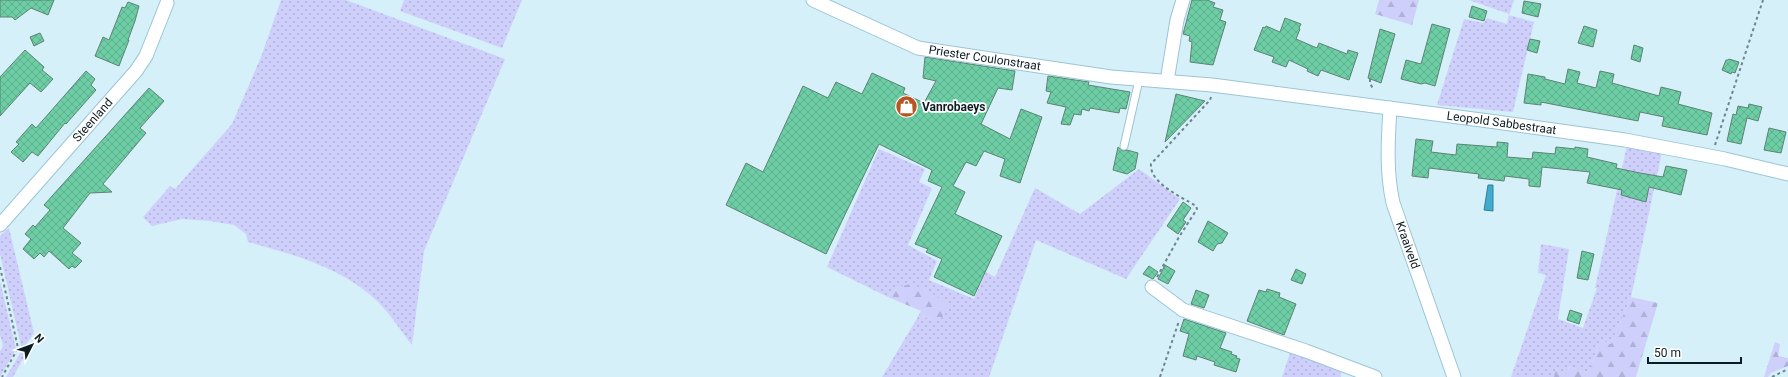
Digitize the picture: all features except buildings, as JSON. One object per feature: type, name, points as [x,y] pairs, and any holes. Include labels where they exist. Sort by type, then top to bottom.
[{"type":"street","name":"Priester Coulonstraat","points":[[813,0],[918,48],[1139,80],[1167,81],[1214,86]]},
{"type":"street","points":[[1167,81],[1177,20],[1183,0]]},
{"type":"street","name":"Steenland","points":[[0,225],[136,71],[146,56],[167,3]]},
{"type":"street","name":"Leopold Sabbestraat","points":[[1214,86],[1625,140],[1711,156],[1788,174]]},
{"type":"street","name":"Kraaiveld","points":[[1390,108],[1387,146],[1388,175],[1393,202],[1454,377]]},
{"type":"street","points":[[1152,287],[1183,310],[1306,351],[1375,377]]},
{"type":"lane","points":[[1124,146],[1139,80]]},
{"type":"path","points":[[1711,156],[1763,0]]},
{"type":"path","points":[[1370,79],[1373,89]]},
{"type":"path","points":[[1152,287],[1179,237],[1197,208],[1156,180],[1151,171],[1152,160],[1210,100],[1214,86]]},
{"type":"path","points":[[0,267],[18,348],[2,377]]},
{"type":"path","points":[[1160,377],[1183,310]]},
{"type":"path","points":[[1772,377],[1788,369]]},
{"type":"green space","points":[[281,0],[346,0],[505,59],[424,251],[412,345],[378,302],[350,280],[334,271],[300,257],[248,242],[246,234],[234,225],[210,221],[182,219],[152,226],[143,217],[170,186],[175,189],[232,124],[261,57]]},
{"type":"green space","points":[[404,0],[522,0],[502,48],[400,11]]},
{"type":"green space","points":[[1379,0],[1419,0],[1412,25],[1375,14]]},
{"type":"green space","points":[[1469,0],[1514,0],[1509,15],[1534,22],[1513,112],[1437,105],[1464,19],[1484,23],[1487,18],[1507,24],[1509,14]]},
{"type":"green space","points":[[1627,146],[1662,152],[1631,297],[1611,344],[1600,340],[1589,373],[1569,367],[1567,374],[1556,371],[1554,377],[1511,377],[1546,275],[1538,273],[1541,244],[1569,249],[1558,319],[1583,328],[1597,288],[1595,288]]},
{"type":"green space","points":[[879,149],[925,169],[919,182],[932,188],[908,245],[937,261],[929,280],[974,299],[986,272],[995,277],[1035,188],[1080,214],[1139,169],[1180,199],[1126,279],[1036,240],[989,377],[882,377],[919,315],[935,321],[898,287],[888,297],[827,267]]},
{"type":"green space","points":[[9,228],[34,333],[22,350],[0,254],[0,236]]},
{"type":"green space","points":[[0,281],[16,349],[0,377],[0,351],[3,346],[0,335]]},
{"type":"green space","points":[[911,284],[935,295],[948,306],[940,319],[935,321],[919,315],[921,311],[888,297],[898,287]]},
{"type":"green space","points":[[1631,297],[1658,303],[1636,377],[1554,377],[1555,370],[1567,374],[1569,367],[1589,373],[1600,340],[1611,344]]},
{"type":"green space","points":[[1775,342],[1780,344],[1778,356],[1788,358],[1788,366],[1771,373],[1768,377],[1764,377]]},
{"type":"green space","points":[[22,350],[27,352],[13,377],[6,377]]},
{"type":"green space","points":[[1291,350],[1341,370],[1341,377],[1282,377]]},
{"type":"shaded area","points":[[1488,185],[1493,185],[1493,211],[1484,210]]},
{"type":"place","name":"Vanrobaeys","points":[[906,107]]}]
